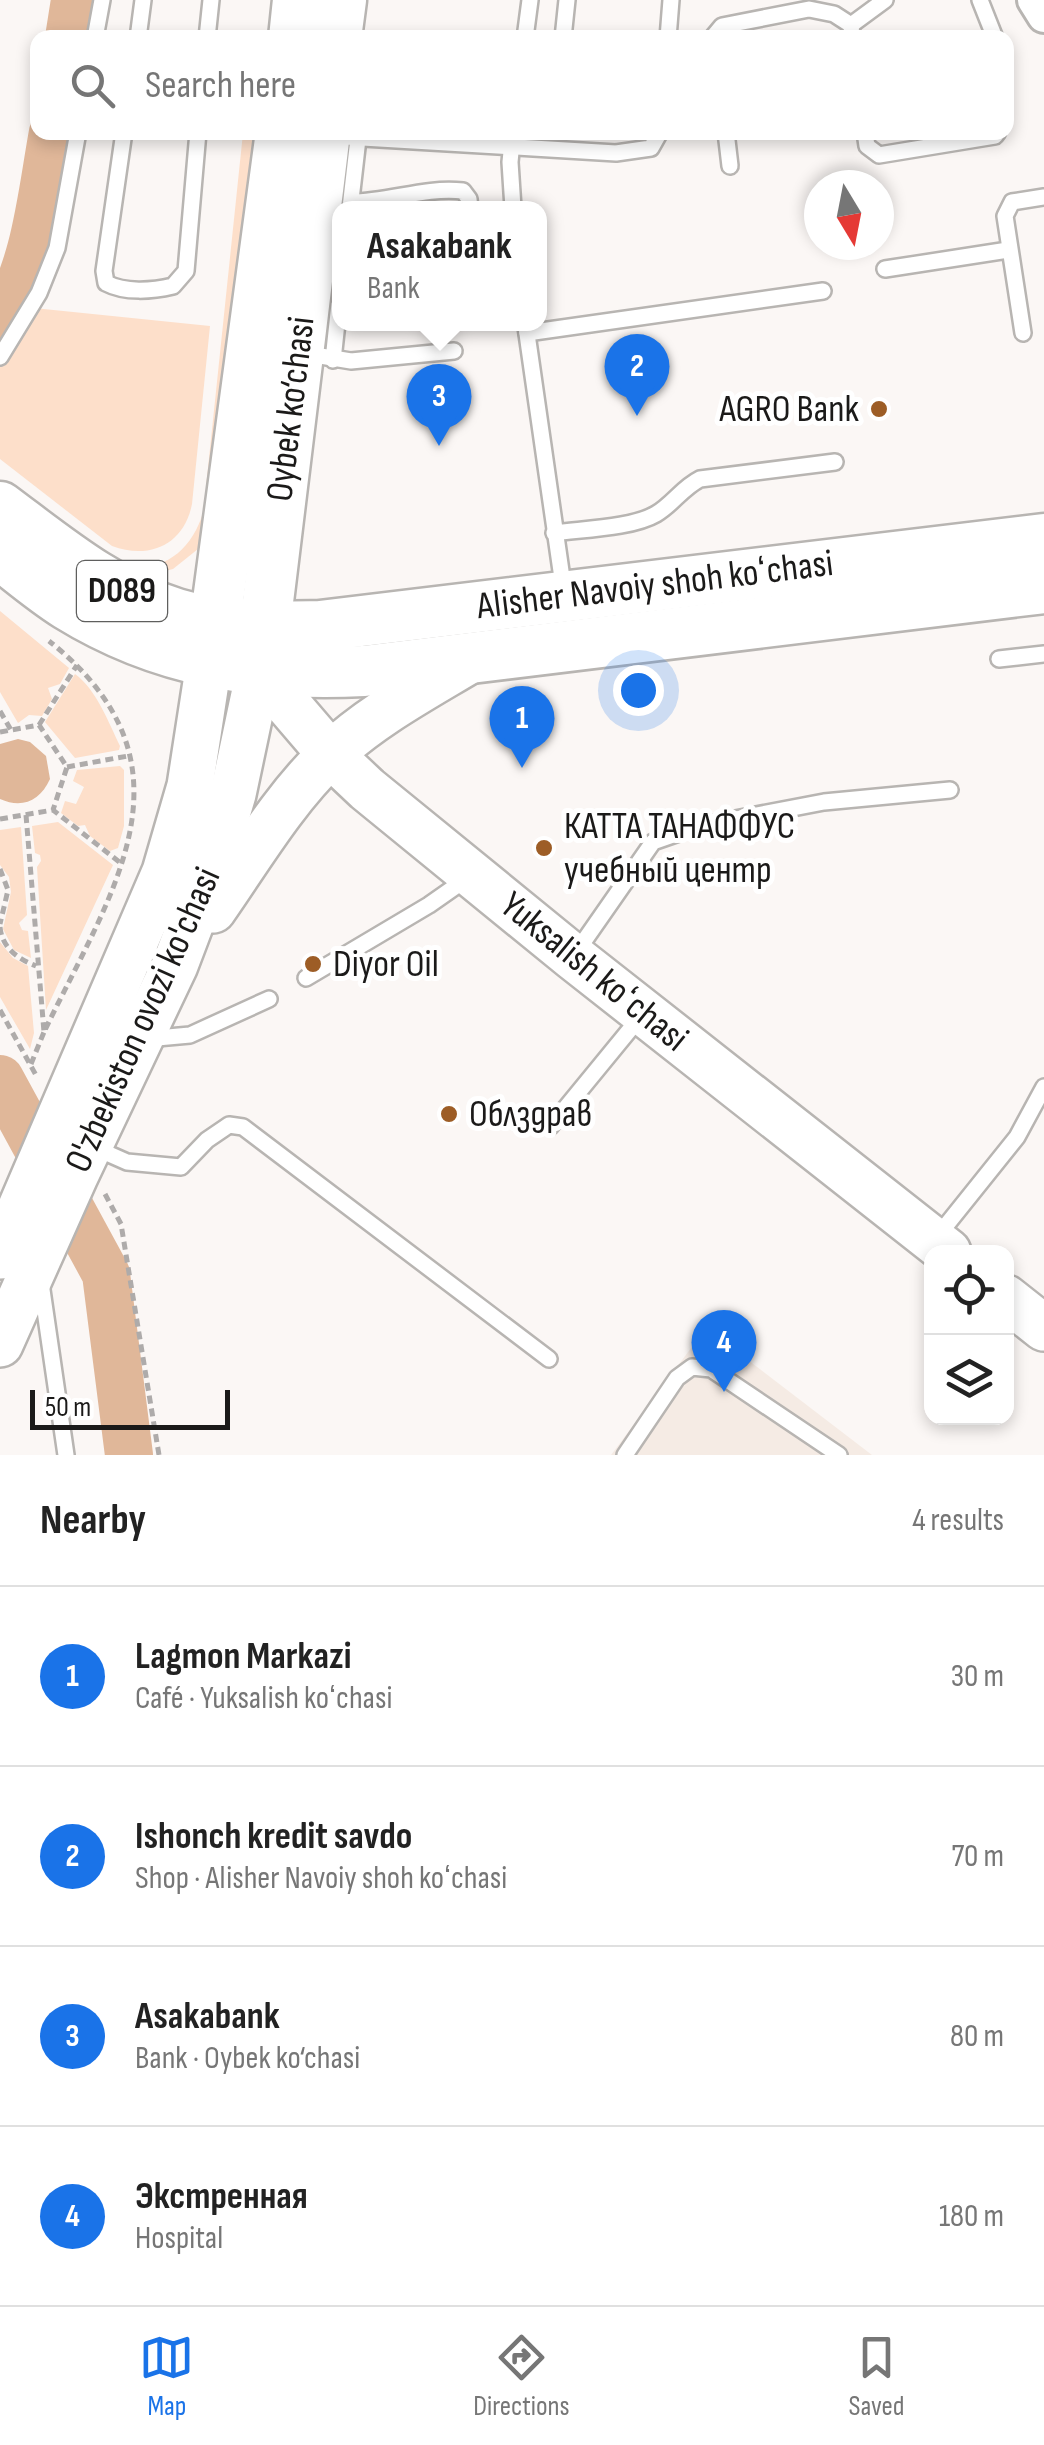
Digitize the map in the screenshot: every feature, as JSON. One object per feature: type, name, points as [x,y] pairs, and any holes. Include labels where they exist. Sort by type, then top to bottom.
[{"type":"main road","points":[[295,30],[298,0]]},
{"type":"main road","points":[[337,30],[341,0]]},
{"type":"main road","name":"Oybek ko‘chasi","points":[[212,642],[321,140]]},
{"type":"main road","name":"Oybek ko‘chasi","points":[[262,649],[315,356],[322,140]]},
{"type":"main road","name":"D089","points":[[0,507],[87,572],[137,599],[179,615],[212,642]]},
{"type":"main road","name":"Alisher Navoiy shoh koʻchasi","points":[[262,649],[320,626],[1044,539]]},
{"type":"main road","name":"D089","points":[[0,554],[67,604],[121,634],[262,649]]},
{"type":"main road","name":"Alisher Navoiy shoh koʻchasi","points":[[262,649],[364,671],[1044,588]]},
{"type":"main road","name":"O'zbekiston ovozi ko'chasi","points":[[80,1156],[190,786],[212,642]]},
{"type":"main road","name":"O'zbekiston ovozi ko'chasi","points":[[0,1344],[24,1246],[80,1156],[141,1039],[208,878],[233,794],[262,649]]},
{"type":"main road","name":"Yuksalish koʻchasi","points":[[262,649],[331,754],[366,789],[573,958],[938,1245]]},
{"type":"main road","points":[[175,965],[279,813],[331,754],[389,709],[476,656]]},
{"type":"main road","points":[[1014,1304],[1044,1328]]},
{"type":"street","points":[[1034,0],[1044,16]]},
{"type":"lane","points":[[96,30],[102,0]]},
{"type":"lane","points":[[139,30],[143,0]]},
{"type":"lane","points":[[208,30],[210,0]]},
{"type":"lane","points":[[526,30],[530,0]]},
{"type":"lane","points":[[564,30],[567,0]]},
{"type":"lane","points":[[669,30],[672,0]]},
{"type":"lane","points":[[854,30],[884,0]]},
{"type":"lane","points":[[980,0],[992,30]]},
{"type":"lane","points":[[719,30],[722,26],[809,9],[834,14],[850,30]]},
{"type":"lane","points":[[0,357],[39,293],[57,248],[77,140]]},
{"type":"lane","points":[[123,140],[104,271],[106,283],[117,288],[140,289],[172,286],[186,271],[197,140]]},
{"type":"lane","points":[[324,140],[348,201]]},
{"type":"lane","points":[[512,140],[513,201]]},
{"type":"lane","points":[[552,140],[616,154],[650,148],[655,140]]},
{"type":"lane","points":[[727,140],[730,166]]},
{"type":"lane","points":[[866,140],[866,146],[879,155],[971,140]]},
{"type":"lane","points":[[398,201],[434,188],[463,191],[469,201]]},
{"type":"lane","points":[[1022,333],[1005,216],[1012,202],[1044,197]]},
{"type":"lane","points":[[886,269],[1008,250]]},
{"type":"lane","points":[[547,325],[823,291]]},
{"type":"lane","points":[[332,319],[315,356],[351,361],[454,351]]},
{"type":"lane","points":[[526,331],[564,594]]},
{"type":"lane","points":[[554,533],[645,519],[660,512],[684,488],[700,479],[835,462]]},
{"type":"lane","points":[[1000,659],[1044,654]]},
{"type":"lane","points":[[573,958],[653,842],[699,826],[824,802],[950,790]]},
{"type":"lane","points":[[306,978],[428,906],[472,875]]},
{"type":"lane","points":[[141,1039],[190,1035],[268,999]]},
{"type":"lane","points":[[550,1127],[644,1013]]},
{"type":"lane","points":[[942,1245],[1017,1137],[1044,1088]]},
{"type":"lane","points":[[80,1156],[181,1167],[207,1140],[230,1125],[242,1127],[550,1359]]},
{"type":"lane","points":[[24,1246],[66,1455]]},
{"type":"lane","points":[[626,1455],[677,1378],[692,1367],[712,1369],[839,1455]]},
{"type":"path","points":[[31,1064],[122,864],[136,803],[129,756],[118,727],[94,684],[48,640]]},
{"type":"path","points":[[0,732],[39,725],[77,665]]},
{"type":"path","points":[[0,711],[11,730]]},
{"type":"path","points":[[39,725],[67,767]]},
{"type":"path","points":[[67,767],[129,756]]},
{"type":"path","points":[[53,810],[67,767]]},
{"type":"path","points":[[0,819],[53,810],[122,864]]},
{"type":"path","points":[[26,815],[44,1032]]},
{"type":"path","points":[[0,869],[8,890],[0,926],[2,938],[22,960],[37,966]]},
{"type":"path","points":[[0,1010],[121,1224],[158,1455]]},
{"type":"shaded area","points":[[242,140],[259,140],[218,488],[206,487]]},
{"type":"shaded area","points":[[34,308],[210,326],[192,504],[181,530],[163,546],[139,551],[112,546],[0,459],[0,364]]},
{"type":"shaded area","points":[[206,500],[218,501],[203,545],[173,569],[142,577],[106,560],[137,567],[164,562],[192,537]]},
{"type":"shaded area","points":[[0,611],[69,668],[60,684],[48,688],[52,699],[42,716],[29,715],[18,723],[0,692]]},
{"type":"shaded area","points":[[75,674],[101,707],[119,750],[75,758],[45,722]]},
{"type":"shaded area","points":[[18,739],[30,742],[46,756],[50,779],[36,798],[23,803],[0,799],[0,744]]},
{"type":"shaded area","points":[[120,766],[124,770],[124,826],[118,848],[110,851],[90,836],[85,825],[78,826],[61,813],[65,801],[76,804],[84,787],[73,781],[77,770]]},
{"type":"shaded area","points":[[58,822],[113,865],[46,1010],[37,867],[41,861],[35,853],[32,826]]},
{"type":"shaded area","points":[[21,827],[27,915],[19,923],[22,930],[28,931],[31,958],[14,950],[3,929],[11,892],[9,877],[0,865],[0,830]]},
{"type":"shaded area","points":[[0,942],[13,958],[28,966],[34,1033],[30,1049],[0,997]]},
{"type":"shaded area","points":[[706,1328],[872,1455],[611,1455]]},
{"type":"waterway","points":[[70,30],[75,0]]},
{"type":"waterway","points":[[0,323],[29,255],[52,140]]},
{"type":"waterway","points":[[0,1079],[106,1274],[129,1455]]},
{"type":"place","name":"AGRO Bank","points":[[879,409]]},
{"type":"place","name":"Ishonch kredit savdo","points":[[637,416]]},
{"type":"place","name":"Asakabank","points":[[439,446]]},
{"type":"place","name":"Lagmon Markazi","points":[[522,768]]},
{"type":"place","name":"КАТТА ТАНАФФУС учебный центр","points":[[544,848]]},
{"type":"place","name":"Diyor Oil","points":[[313,964]]},
{"type":"place","name":"Облздрав","points":[[449,1114]]},
{"type":"place","name":"Экстренная","points":[[724,1392]]}]
